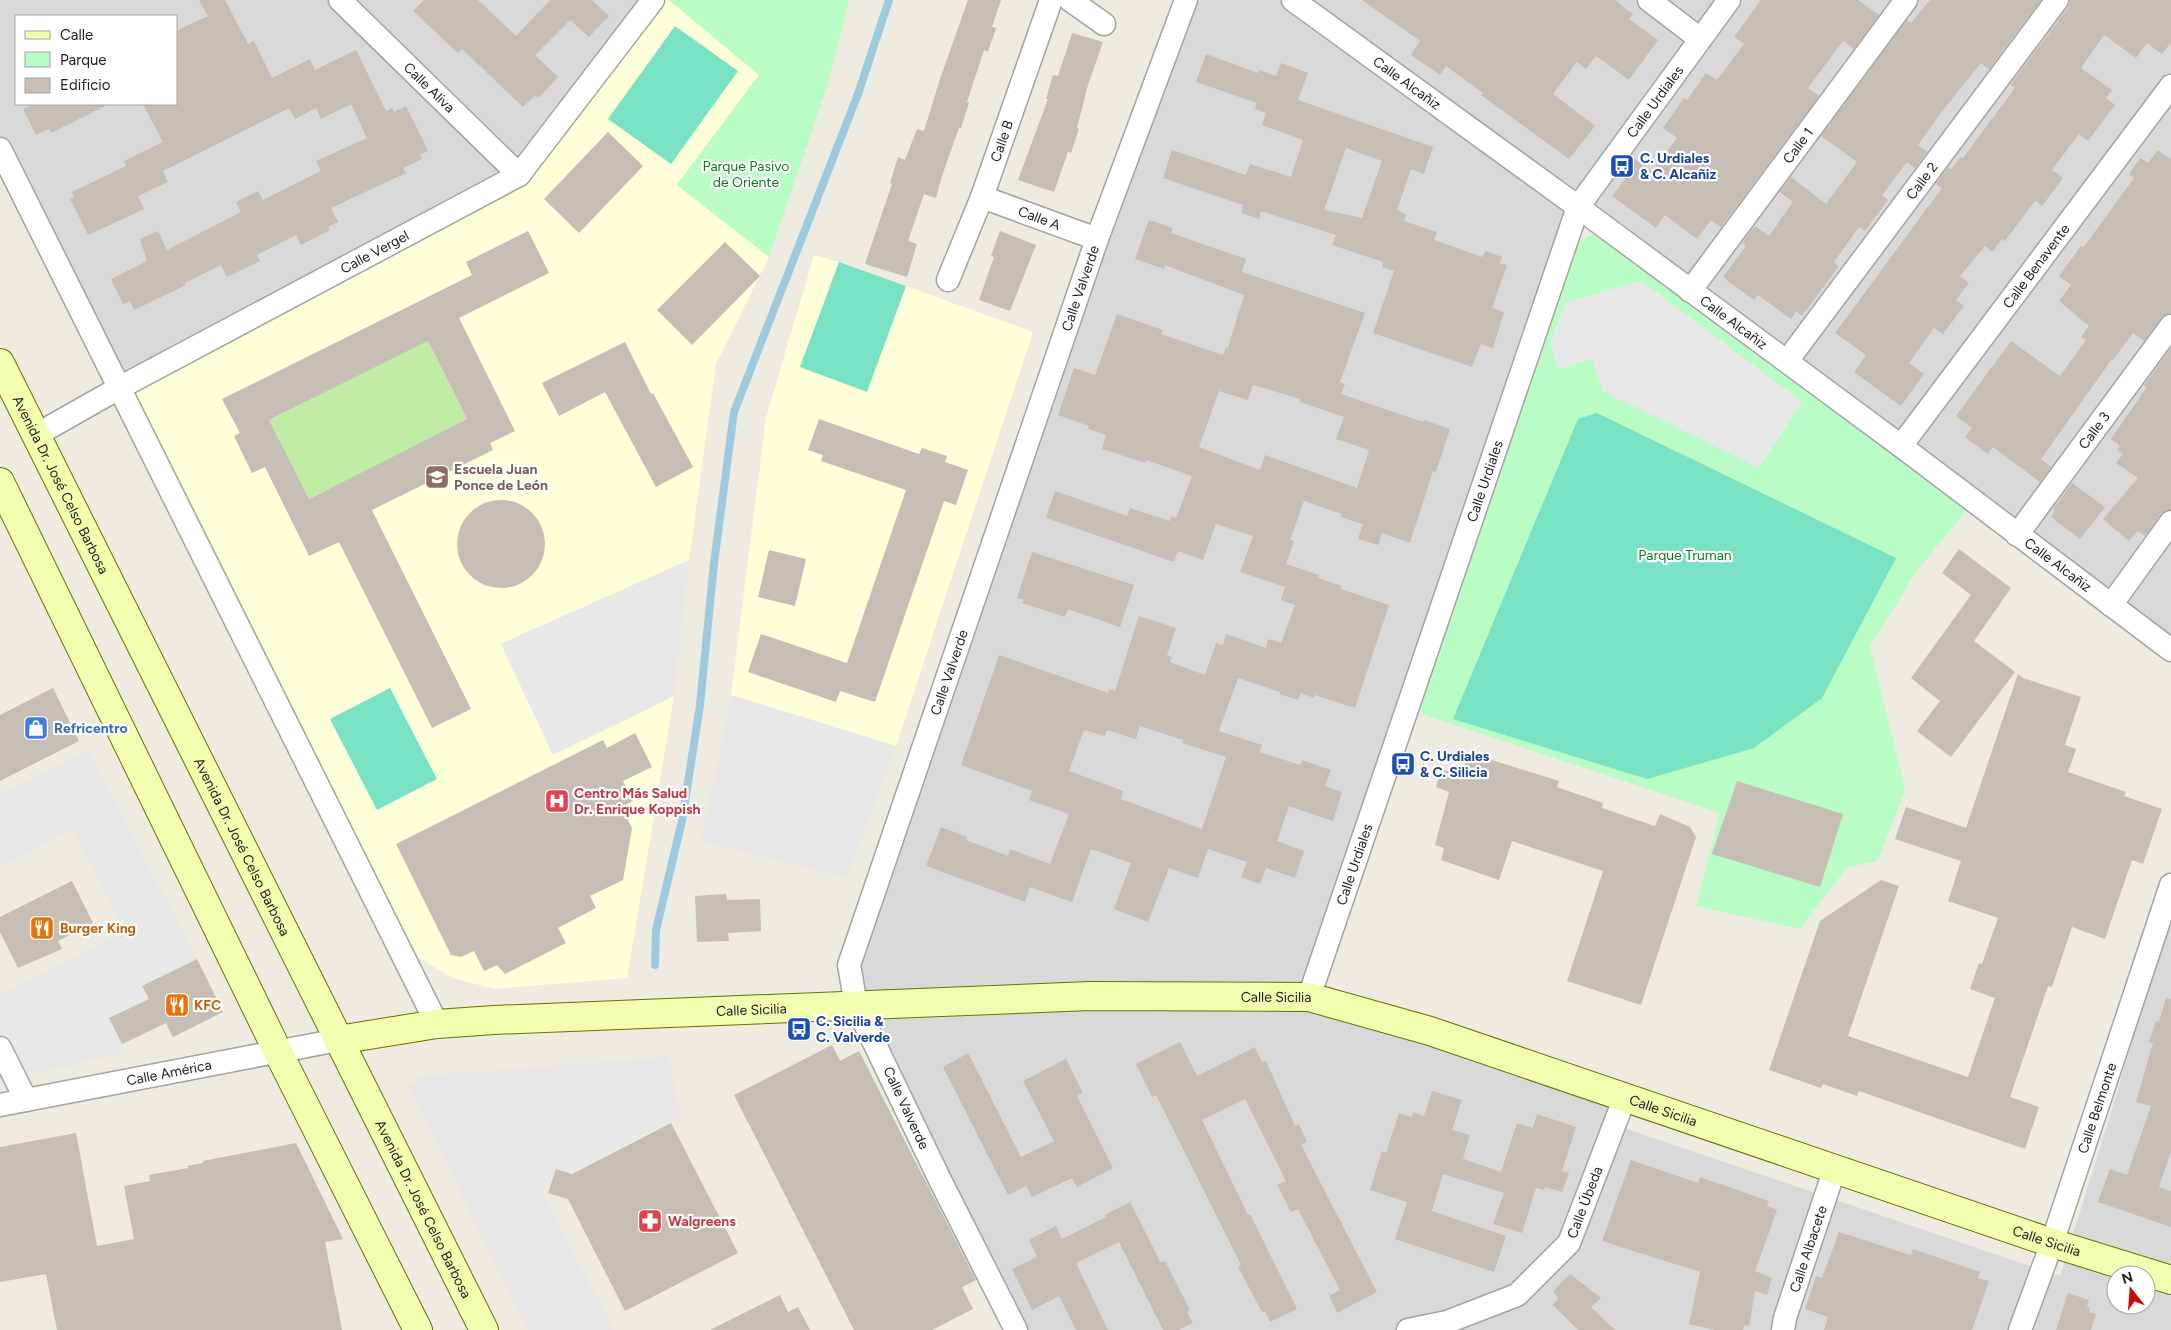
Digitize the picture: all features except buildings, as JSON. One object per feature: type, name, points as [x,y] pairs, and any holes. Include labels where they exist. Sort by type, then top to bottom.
[{"type":"main road","name":"Avenida Dr. José Celso Barbosa","points":[[0,363],[484,1330]]},
{"type":"main road","points":[[0,482],[278,1052],[418,1330]]},
{"type":"main road","name":"Calle Sicilia","points":[[338,1040],[437,1024],[856,1005],[1090,996],[1309,997],[1430,1031],[2052,1243],[2171,1280]]},
{"type":"street","name":"Calle Aliva","points":[[340,0],[519,175]]},
{"type":"street","name":"Calle Vergel","points":[[36,434],[519,175],[653,0]]},
{"type":"street","name":"Calle B","points":[[948,280],[982,197],[1050,0]]},
{"type":"street","points":[[1070,0],[1104,24]]},
{"type":"street","name":"Calle Valverde","points":[[1016,1330],[940,1180],[856,1005],[849,965],[1097,239],[1186,0]]},
{"type":"street","name":"Calle Alcañiz","points":[[1293,0],[1787,361],[2171,650]]},
{"type":"street","points":[[1649,0],[1700,39]]},
{"type":"street","name":"Calle Urdiales","points":[[1309,997],[1578,207],[1729,0]]},
{"type":"street","name":"Calle 1","points":[[1690,290],[1906,0]]},
{"type":"street","name":"Calle 2","points":[[1787,361],[2057,0]]},
{"type":"street","name":"Calle Benavente","points":[[1901,446],[2171,86]]},
{"type":"street","points":[[0,149],[437,1024]]},
{"type":"street","name":"Calle A","points":[[982,197],[1097,239]]},
{"type":"street","name":"Calle 3","points":[[2017,535],[2171,326]]},
{"type":"street","points":[[2111,605],[2171,522]]},
{"type":"street","name":"Calle Belmonte","points":[[2020,1330],[2052,1243],[2171,885]]},
{"type":"street","name":"Calle América","points":[[0,1104],[338,1040]]},
{"type":"street","points":[[0,1048],[26,1100]]},
{"type":"street","name":"Calle Úbeda","points":[[1408,1330],[1447,1322],[1517,1295],[1569,1243],[1625,1097]]},
{"type":"street","name":"Calle Albacete","points":[[1784,1330],[1785,1318],[1835,1168]]},
{"type":"shaded area","points":[[0,0],[664,0],[528,181],[131,393],[0,136]]},
{"type":"shaded area","name":"Escuela Juan Ponce de León","points":[[664,0],[669,0],[759,75],[677,185],[769,257],[716,364],[689,560],[501,644],[553,755],[674,696],[627,978],[494,989],[453,978],[419,958],[131,393],[528,181]]},
{"type":"shaded area","points":[[1186,0],[2171,0],[2171,641],[1578,202],[1306,992],[1624,1094],[1615,1125],[2060,1276],[2117,1093],[2171,903],[2171,1330],[1017,1330],[858,1008],[837,1007],[1067,350]]},
{"type":"shaded area","points":[[814,255],[839,262],[1033,332],[896,746],[731,695],[766,418]]},
{"type":"shaded area","points":[[1641,281],[1802,402],[1759,468],[1603,391],[1592,359],[1558,369],[1550,343],[1566,302]]},
{"type":"shaded area","points":[[689,560],[674,696],[553,755],[501,644]]},
{"type":"shaded area","points":[[731,695],[896,746],[847,878],[701,842]]},
{"type":"shaded area","points":[[88,750],[197,959],[143,986],[149,999],[109,1018],[126,1052],[25,1076],[0,1026],[0,996],[125,931],[72,829],[0,867],[0,796]]},
{"type":"shaded area","points":[[669,1057],[680,1116],[540,1188],[614,1330],[528,1330],[408,1086],[422,1076]]},
{"type":"green space","name":"Parque Pasivo de Oriente","points":[[669,0],[849,0],[826,90],[769,257],[677,185],[759,75]]},
{"type":"green space","points":[[675,26],[738,71],[671,164],[608,119]]},
{"type":"green space","name":"Parque Truman","points":[[1597,233],[1968,508],[1915,574],[1870,646],[1905,790],[1878,861],[1847,867],[1800,929],[1696,906],[1720,813],[1424,715],[1416,697],[1576,241]]},
{"type":"green space","points":[[839,262],[906,286],[867,392],[800,367]]},
{"type":"green space","points":[[428,341],[467,419],[309,499],[269,420]]},
{"type":"green space","points":[[1597,413],[1896,558],[1822,698],[1754,748],[1647,779],[1453,719],[1578,419]]},
{"type":"green space","points":[[390,688],[437,779],[377,810],[330,719]]},
{"type":"waterway","points":[[655,965],[656,930],[682,821],[700,705],[714,563],[734,412],[858,94],[889,0]]},
{"type":"place","name":"C. Urdiales & C. Alcañiz","points":[[1622,166]]},
{"type":"place","name":"Escuela Juan Ponce de León","points":[[437,477]]},
{"type":"place","name":"Refricentro","points":[[36,728]]},
{"type":"place","name":"C. Urdiales & C. Silicia","points":[[1403,764]]},
{"type":"place","name":"Centro Más Salud Dr. Enrique Koppish","points":[[557,801]]},
{"type":"place","name":"Burger King","points":[[42,928]]},
{"type":"place","name":"KFC","points":[[177,1005]]},
{"type":"place","name":"C. Sicilia & C. Valverde","points":[[799,1029]]},
{"type":"place","name":"Walgreens","points":[[650,1221]]}]
